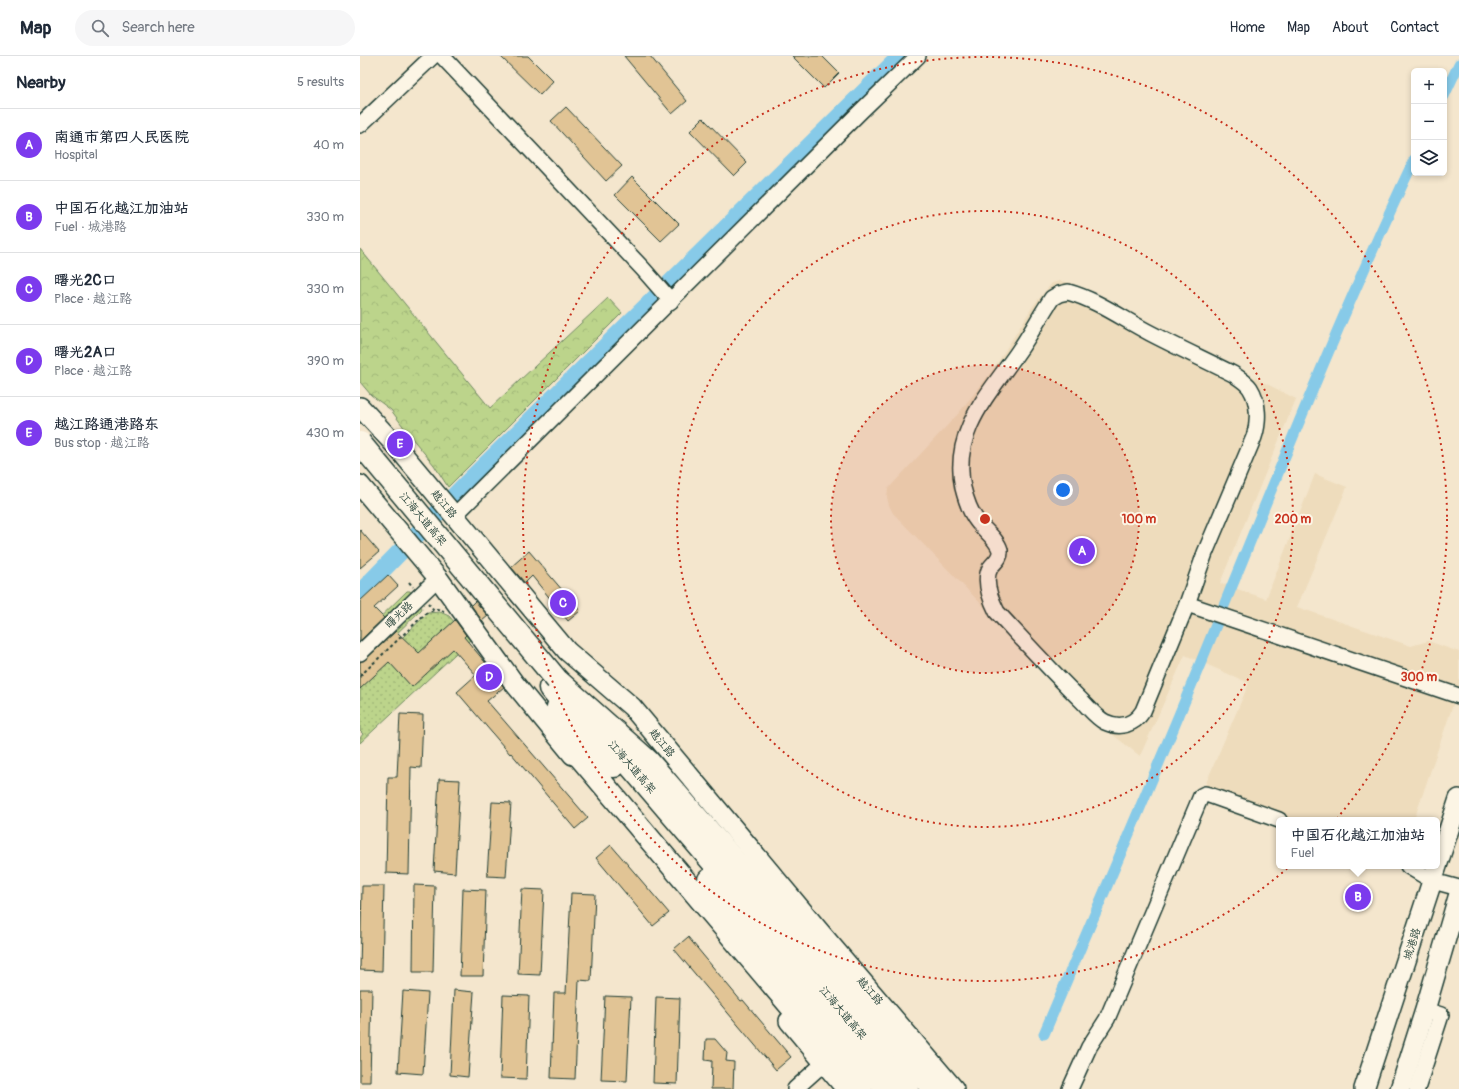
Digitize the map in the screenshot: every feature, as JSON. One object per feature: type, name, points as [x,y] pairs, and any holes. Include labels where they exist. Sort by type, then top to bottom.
[{"type":"highway","name":"江海大道高架","points":[[360,443],[760,942],[886,1089]]},
{"type":"highway","name":"江海大道高架","points":[[360,466],[554,684],[907,1089]]},
{"type":"highway","points":[[554,684],[575,751],[861,1089]]},
{"type":"highway","points":[[554,684],[648,761],[933,1089]]},
{"type":"main road","name":"越江路","points":[[360,407],[397,448],[567,651],[632,707],[820,932],[954,1089]]},
{"type":"main road","points":[[360,485],[438,578],[514,683],[846,1089]]},
{"type":"main road","name":"城港路","points":[[1440,859],[1459,799]]},
{"type":"main road","name":"城港路","points":[[1364,1089],[1437,869]]},
{"type":"main road","points":[[1400,1089],[1459,894]]},
{"type":"street","points":[[360,125],[432,56]]},
{"type":"street","points":[[442,56],[643,269],[670,301]]},
{"type":"street","points":[[454,516],[918,56]]},
{"type":"street","points":[[1068,292],[1078,295],[1233,374],[1250,388],[1257,416],[1257,427],[1205,553],[1187,604],[1142,711],[1138,718],[1131,723],[1123,725],[1105,722],[1098,717],[997,612],[993,603],[988,577],[990,568],[999,557],[1000,551],[997,544],[977,521],[969,507],[963,487],[961,466],[963,448],[967,430],[981,402],[1019,350],[1052,298],[1059,294],[1068,292]]},
{"type":"street","name":"曙光路","points":[[360,653],[438,578]]},
{"type":"street","points":[[1187,604],[1459,696]]},
{"type":"street","points":[[1070,1089],[1089,1047],[1107,1019],[1200,796],[1205,794],[1209,795],[1276,819]]},
{"type":"street","points":[[1413,869],[1433,881],[1459,888]]},
{"type":"street","points":[[1417,1089],[1441,1015],[1425,1010]]},
{"type":"street","points":[[795,1089],[824,1063]]},
{"type":"path","points":[[360,676],[426,613],[437,609],[448,614]]},
{"type":"shaded area","points":[[1060,281],[1071,283],[1296,399],[1220,583],[1266,599],[1315,474],[1347,487],[1297,607],[1411,646],[1428,641],[1459,652],[1459,687],[1415,817],[1281,817],[1203,790],[1249,683],[1185,655],[1140,756],[1071,702],[997,620],[893,513],[887,497],[888,489],[958,414],[993,370],[1033,306],[1052,283]]},
{"type":"green space","points":[[360,249],[490,408],[608,298],[622,313],[448,487],[434,465],[391,410],[371,395],[360,382]]},
{"type":"green space","points":[[407,591],[410,591],[412,594],[360,644],[360,637]]},
{"type":"green space","points":[[420,605],[422,608],[421,610],[360,669],[360,661]]},
{"type":"green space","points":[[440,612],[449,616],[470,640],[360,743],[360,738],[363,734],[360,731],[360,678],[428,613]]},
{"type":"water","points":[[394,552],[400,560],[360,598],[360,582]]},
{"type":"building","points":[[500,56],[528,56],[553,81],[540,95]]},
{"type":"building","points":[[624,56],[650,56],[687,101],[672,114]]},
{"type":"building","points":[[792,56],[822,56],[839,73],[824,88]]},
{"type":"building","points":[[566,107],[622,166],[606,181],[551,121]]},
{"type":"building","points":[[703,118],[747,163],[734,176],[690,131]]},
{"type":"building","points":[[632,177],[679,224],[661,241],[615,195]]},
{"type":"building","points":[[360,530],[379,552],[360,568]]},
{"type":"building","points":[[529,551],[580,611],[568,621],[532,576],[525,583],[511,567]]},
{"type":"building","points":[[388,575],[398,586],[374,608],[384,618],[360,641],[360,601]]},
{"type":"building","points":[[475,601],[488,616],[482,621],[471,605]]},
{"type":"building","points":[[455,620],[466,635],[464,637],[504,687],[487,701],[588,818],[575,829],[457,692],[476,675],[453,649],[412,687],[389,662],[360,689],[360,662],[366,659],[396,631],[419,653]]},
{"type":"building","points":[[400,714],[423,715],[421,768],[411,767],[409,874],[386,873],[388,777],[397,777]]},
{"type":"building","points":[[439,779],[460,780],[455,873],[434,871]]},
{"type":"building","points":[[492,802],[511,803],[506,877],[487,876]]},
{"type":"building","points":[[611,845],[669,913],[653,926],[596,858]]},
{"type":"building","points":[[414,885],[435,886],[433,972],[413,972]]},
{"type":"building","points":[[362,886],[384,886],[382,971],[360,970]]},
{"type":"building","points":[[463,889],[486,890],[483,976],[460,976]]},
{"type":"building","points":[[522,889],[544,890],[540,975],[518,974]]},
{"type":"building","points":[[571,893],[595,894],[591,981],[579,980],[575,1079],[551,1078],[554,993],[566,993]]},
{"type":"building","points":[[688,937],[741,1001],[743,1000],[791,1057],[776,1070],[674,949]]},
{"type":"building","points":[[360,989],[372,989],[370,1082],[360,1082]]},
{"type":"building","points":[[454,990],[474,992],[468,1077],[450,1075]]},
{"type":"building","points":[[403,991],[428,993],[423,1074],[398,1072]]},
{"type":"building","points":[[503,995],[529,996],[526,1079],[500,1078]]},
{"type":"building","points":[[605,996],[631,997],[627,1081],[601,1080]]},
{"type":"building","points":[[656,997],[680,998],[677,1084],[653,1083]]},
{"type":"building","points":[[706,1039],[715,1039],[727,1053],[726,1061],[734,1062],[733,1089],[711,1089],[712,1061],[705,1060]]},
{"type":"waterway","points":[[360,593],[465,485],[901,56]]},
{"type":"waterway","points":[[1447,90],[1459,64]]},
{"type":"waterway","points":[[1044,1034],[1179,715],[1329,350],[1411,167]]},
{"type":"place","name":"越江路通港路东","points":[[400,444]]},
{"type":"place","name":"南通市第四人民医院","points":[[1082,551]]},
{"type":"place","name":"曙光2C口","points":[[563,603]]},
{"type":"place","name":"曙光2A口","points":[[489,677]]},
{"type":"place","name":"中国石化越江加油站","points":[[1358,897]]}]
